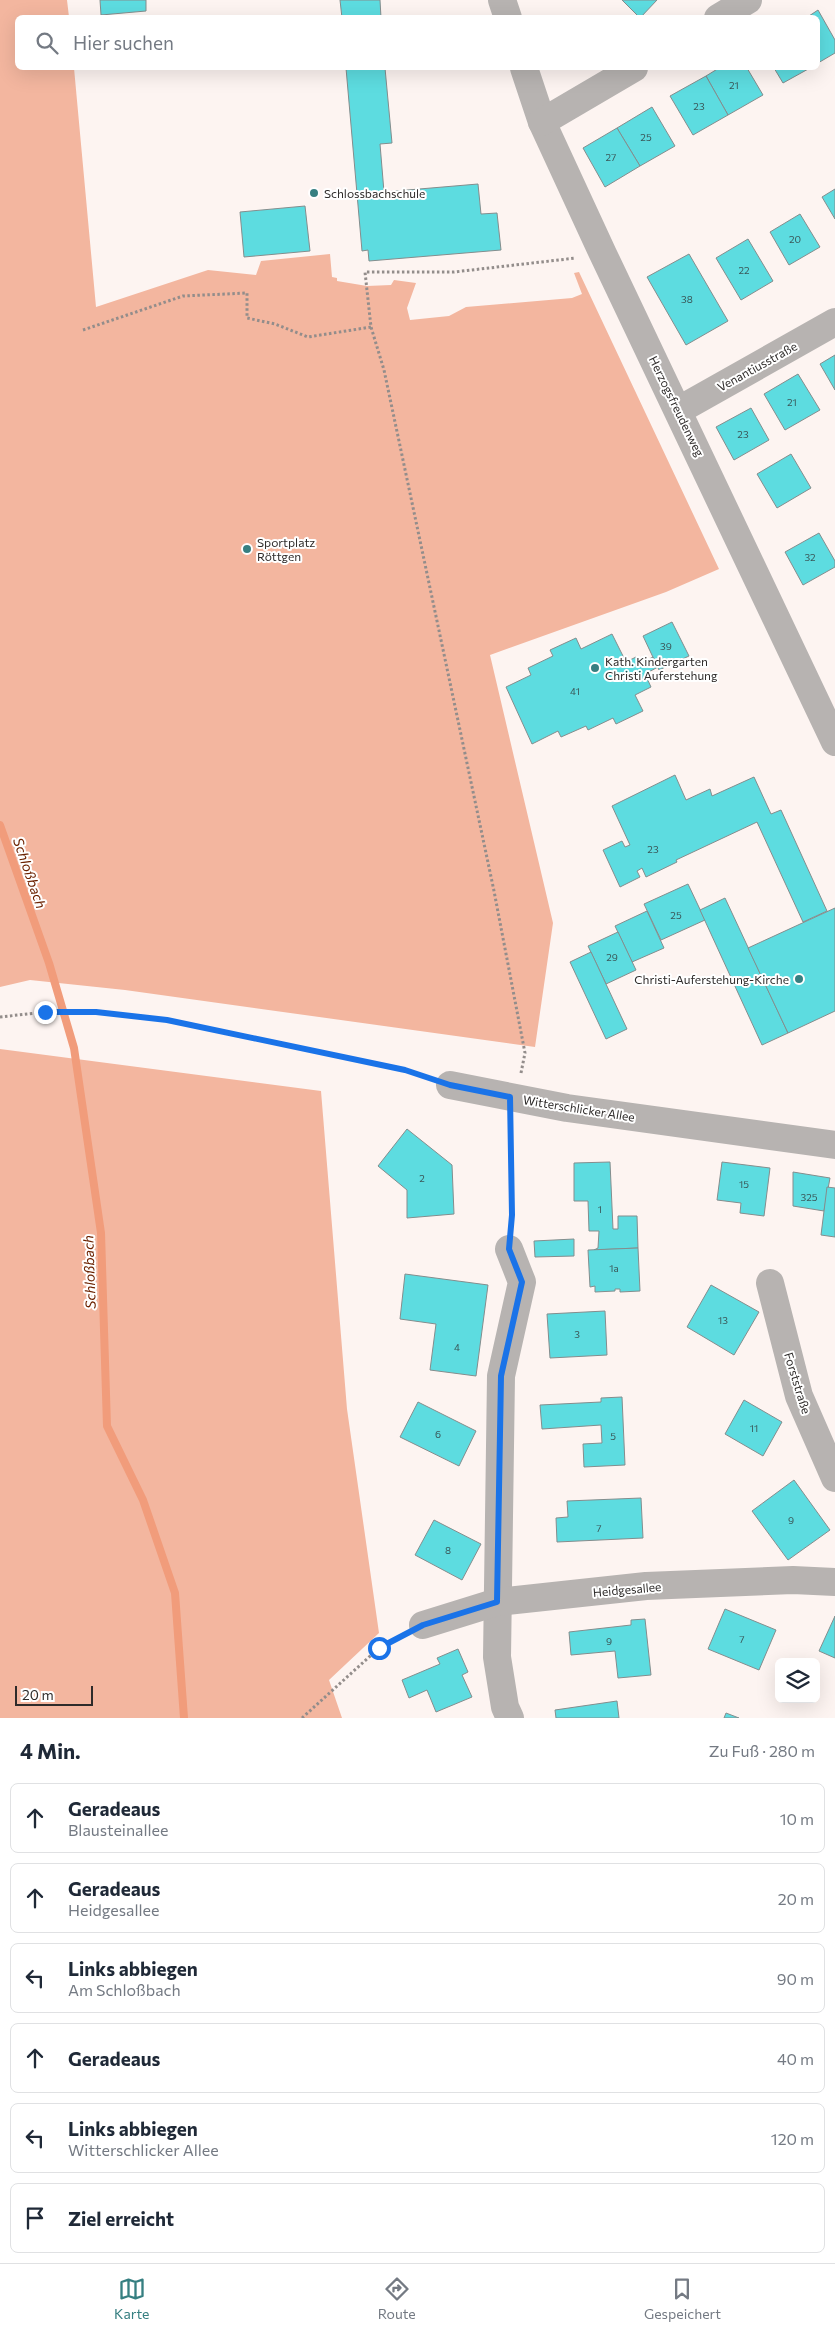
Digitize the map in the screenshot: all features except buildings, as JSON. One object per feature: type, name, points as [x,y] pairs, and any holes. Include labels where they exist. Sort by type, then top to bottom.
[{"type":"street","points":[[502,0],[507,15]]},
{"type":"street","points":[[723,15],[748,0]]},
{"type":"street","name":"Herzogsfreudenweg","points":[[525,70],[542,122],[835,742]]},
{"type":"street","points":[[542,122],[631,70]]},
{"type":"street","name":"Venantiusstraße","points":[[679,410],[835,322]]},
{"type":"street","name":"Witterschlicker Allee","points":[[450,1085],[567,1108],[835,1145]]},
{"type":"street","points":[[509,1249],[522,1282],[501,1376],[497,1657],[505,1707],[510,1718]]},
{"type":"street","name":"Forststraße","points":[[770,1283],[799,1396],[835,1478]]},
{"type":"street","name":"Heidgesallee","points":[[423,1625],[497,1602],[646,1586],[793,1580],[835,1582]]},
{"type":"path","points":[[509,1249],[512,1215],[513,1097],[524,1053],[496,900],[384,370],[370,327],[366,272],[454,272],[603,254]]},
{"type":"path","points":[[83,330],[183,296],[247,293],[247,318],[275,324],[308,337],[370,327]]},
{"type":"path","points":[[0,1017],[45,1012],[96,1012],[167,1020],[405,1070],[450,1085]]},
{"type":"path","points":[[302,1718],[379,1648],[423,1625]]},
{"type":"shaded area","name":"Sportplatz Röttgen","points":[[0,0],[67,0],[69,15],[15,15],[15,70],[74,70],[96,307],[208,270],[256,275],[261,261],[330,254],[332,277],[337,278],[337,281],[367,286],[391,285],[394,280],[416,283],[407,308],[410,320],[449,316],[466,307],[572,298],[582,294],[574,273],[579,272],[719,569],[666,592],[490,655],[553,923],[535,1047],[125,990],[30,980],[0,987]]},
{"type":"shaded area","points":[[0,1049],[321,1091],[347,1409],[379,1633],[329,1680],[342,1718],[0,1718]]},
{"type":"waterway","name":"Schloßbach","points":[[0,825],[49,963],[74,1048],[101,1233],[107,1426],[143,1500],[175,1593],[184,1718]]},
{"type":"place","name":"Schlossbachschule","points":[[314,193]]},
{"type":"place","name":"Sportplatz Röttgen","points":[[247,549]]},
{"type":"place","name":"Kath. Kindergarten Christi Auferstehung","points":[[595,668]]},
{"type":"place","name":"Christi-Auferstehung-Kirche","points":[[799,979]]},
{"type":"route","points":[[45,1012],[96,1012],[167,1020],[405,1070],[450,1085],[510,1097],[512,1215],[509,1249],[522,1282],[501,1376],[497,1602],[423,1625],[379,1648]]}]
